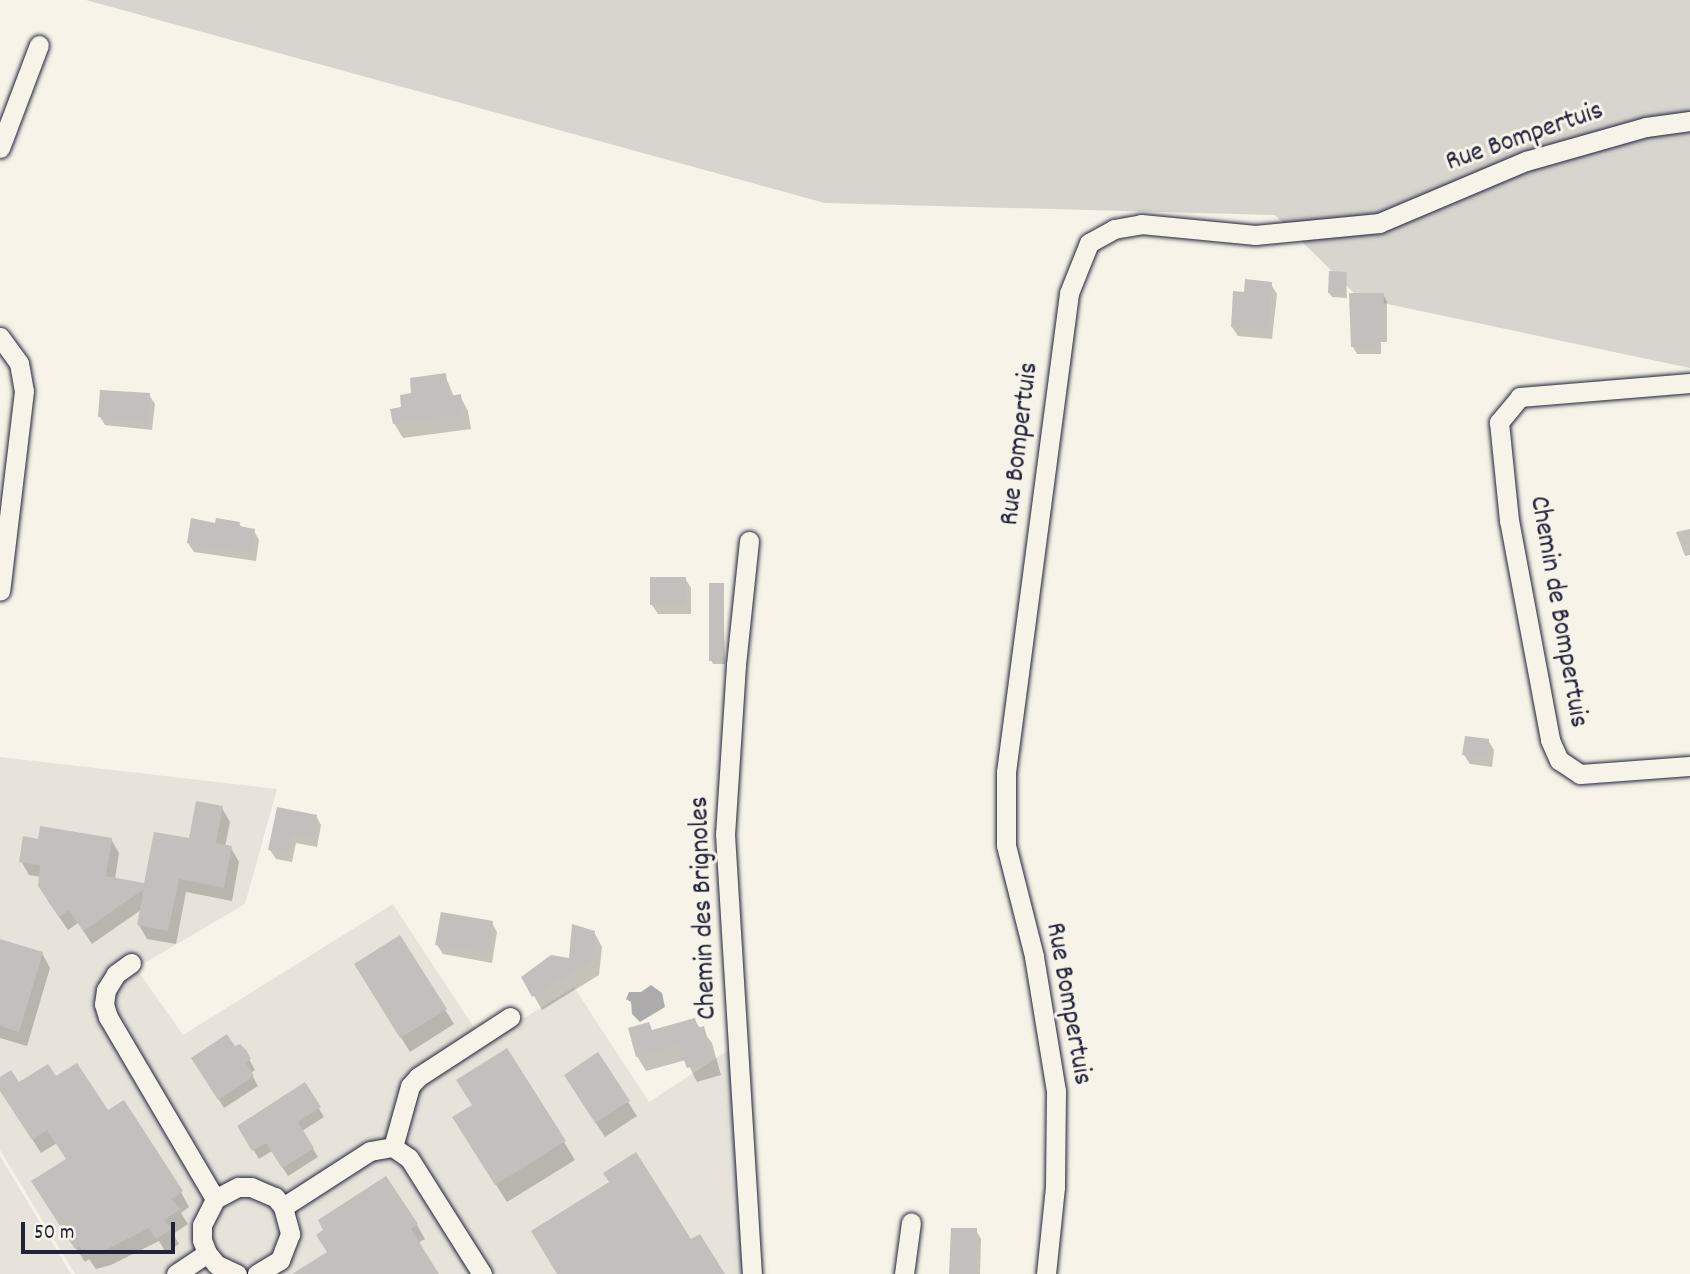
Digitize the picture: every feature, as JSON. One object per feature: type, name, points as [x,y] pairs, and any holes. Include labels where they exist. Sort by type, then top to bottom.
[{"type":"street","points":[[0,148],[39,45]]},
{"type":"street","name":"Rue Bompertuis","points":[[1046,1274],[1055,1187],[1056,1091],[1034,957],[1006,845],[1006,772],[1069,293],[1089,243],[1114,229],[1141,224],[1255,234],[1379,223],[1526,162],[1646,127],[1690,121]]},
{"type":"street","points":[[0,337],[19,363],[24,391],[0,592]]},
{"type":"street","name":"Chemin de Bompertuis","points":[[1690,383],[1520,397],[1499,422],[1509,520],[1550,740],[1559,760],[1580,774],[1690,766]]},
{"type":"street","name":"Chemin des Brignoles","points":[[749,541],[736,665],[726,834],[751,1274]]},
{"type":"street","points":[[131,963],[116,974],[106,990],[104,1004],[108,1017],[215,1199]]},
{"type":"street","points":[[393,1147],[410,1086],[418,1077],[510,1017]]},
{"type":"street","points":[[283,1206],[370,1151],[393,1147],[409,1158],[482,1274]]},
{"type":"street","points":[[237,1274],[216,1264],[207,1253],[202,1224],[215,1199],[226,1191],[251,1187],[275,1197],[283,1206],[290,1234],[280,1260],[266,1272]]},
{"type":"street","points":[[904,1274],[911,1222]]},
{"type":"street","points":[[176,1274],[207,1253]]},
{"type":"shaded area","points":[[86,0],[1690,0],[1690,368],[1359,298],[1275,215],[825,203]]},
{"type":"shaded area","points":[[0,757],[277,789],[245,904],[136,968],[183,1035],[393,904],[484,1043],[574,987],[649,1102],[733,1047],[746,1274],[75,1274],[0,1150]]},
{"type":"shaded area","points":[[651,985],[662,993],[665,1007],[640,1022],[632,1014],[631,1002],[626,999],[629,992],[641,992]]},
{"type":"shaded area","points":[[0,1156],[71,1274],[0,1274]]},
{"type":"building","points":[[1329,271],[1347,272],[1345,295],[1328,293]]},
{"type":"building","points":[[1245,279],[1272,282],[1268,330],[1231,327],[1233,291],[1244,292]]},
{"type":"building","points":[[1349,293],[1384,293],[1383,334],[1377,335],[1378,347],[1351,347]]},
{"type":"building","points":[[446,373],[448,396],[461,394],[463,414],[393,424],[390,409],[401,407],[400,395],[411,393],[410,378]]},
{"type":"building","points":[[100,390],[150,393],[148,422],[98,417]]},
{"type":"building","points":[[191,518],[215,523],[216,518],[240,522],[239,526],[255,529],[251,553],[187,543]]},
{"type":"building","points":[[650,577],[686,577],[686,605],[650,605]]},
{"type":"building","points":[[709,583],[724,583],[724,661],[709,661]]},
{"type":"building","points":[[1465,736],[1489,739],[1487,758],[1462,755]]},
{"type":"building","points":[[196,801],[223,806],[216,843],[232,846],[224,888],[179,879],[168,931],[137,925],[144,889],[83,931],[69,910],[59,917],[38,886],[40,865],[19,862],[23,836],[38,839],[40,826],[112,838],[106,876],[144,883],[154,832],[189,838]]},
{"type":"building","points":[[277,807],[317,815],[312,838],[292,834],[288,854],[268,850]]},
{"type":"building","points":[[441,912],[493,921],[488,954],[435,945]]},
{"type":"building","points":[[572,924],[595,931],[592,960],[532,997],[521,977],[551,955],[569,958]]},
{"type":"building","points":[[400,935],[447,1009],[400,1038],[354,964]]},
{"type":"building","points":[[0,939],[43,952],[19,1032],[0,1026]]},
{"type":"building","points":[[695,1018],[698,1028],[704,1026],[713,1060],[687,1068],[678,1045],[636,1057],[628,1028],[649,1022],[652,1030]]},
{"type":"building","points":[[227,1034],[235,1046],[240,1044],[247,1051],[251,1059],[246,1063],[254,1076],[218,1100],[191,1058]]},
{"type":"building","points":[[507,1048],[566,1141],[495,1185],[452,1117],[472,1105],[456,1080]]},
{"type":"building","points":[[598,1052],[630,1101],[595,1123],[564,1075]]},
{"type":"building","points":[[77,1063],[108,1110],[124,1100],[183,1191],[171,1199],[181,1209],[164,1220],[172,1229],[156,1239],[149,1228],[103,1251],[86,1255],[79,1246],[75,1249],[31,1181],[66,1159],[47,1130],[32,1140],[0,1091],[0,1077],[11,1070],[19,1082],[48,1064],[56,1076]]},
{"type":"building","points":[[305,1082],[321,1107],[298,1122],[314,1148],[282,1168],[266,1143],[252,1151],[237,1126]]},
{"type":"building","points":[[636,1152],[691,1239],[700,1234],[725,1274],[557,1274],[531,1231],[609,1182],[603,1173]]},
{"type":"building","points":[[386,1176],[418,1224],[411,1229],[439,1274],[292,1274],[327,1252],[316,1235],[323,1230],[318,1220]]},
{"type":"building","points":[[951,1228],[977,1228],[975,1274],[949,1274]]}]
